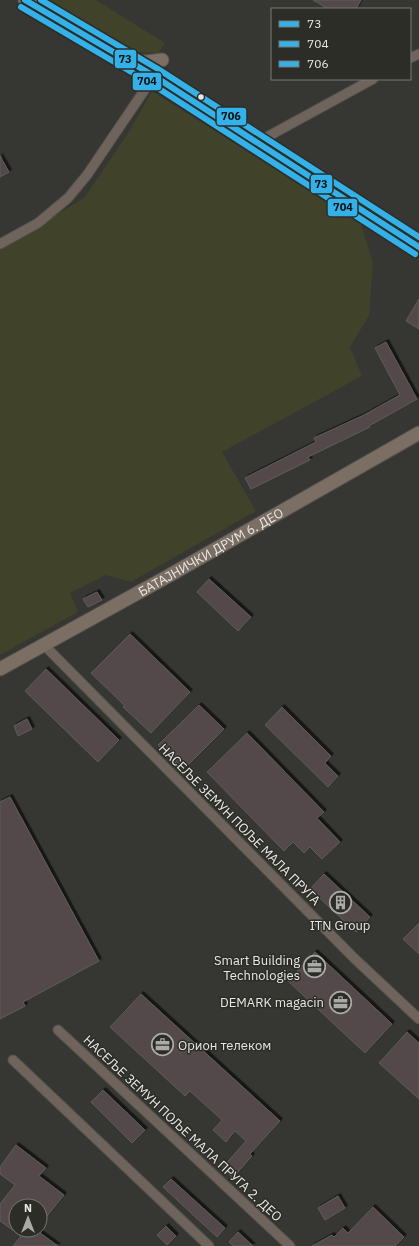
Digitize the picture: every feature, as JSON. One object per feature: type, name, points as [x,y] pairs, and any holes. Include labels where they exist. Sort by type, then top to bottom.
[{"type":"main road","points":[[25,0],[154,76],[256,144],[419,247]]},
{"type":"main road","points":[[123,58],[135,62],[157,62],[162,60]]},
{"type":"main road","name":"БАТАЈНИЧКИ ДРУМ 6. ДЕО","points":[[0,669],[419,433]]},
{"type":"street","points":[[0,244],[38,222],[68,198],[87,175],[154,76]]},
{"type":"street","points":[[256,144],[371,80]]},
{"type":"street","name":"НАСЕЉЕ ЗЕМУН ПОЉЕ МАЛА ПРУГА","points":[[44,644],[354,958],[419,1019]]},
{"type":"street","name":"НАСЕЉЕ ЗЕМУН ПОЉЕ МАЛА ПРУГА 2. ДЕО","points":[[58,1030],[290,1246]]},
{"type":"street","points":[[13,1060],[209,1246]]},
{"type":"green space","points":[[40,0],[96,0],[165,43],[158,53],[123,52]]},
{"type":"green space","points":[[152,91],[361,224],[373,263],[369,316],[350,347],[362,376],[222,452],[256,511],[131,582],[106,575],[70,593],[78,612],[0,655],[0,250],[85,197],[130,130]]},
{"type":"building","points":[[313,0],[361,0],[357,8],[326,8]]},
{"type":"building","points":[[0,156],[9,172],[0,177]]},
{"type":"building","points":[[419,299],[419,329],[406,321]]},
{"type":"building","points":[[386,342],[417,399],[369,426],[370,427],[308,457],[310,460],[251,489],[245,478],[316,442],[314,438],[364,415],[400,395],[375,348]]},
{"type":"building","points":[[209,579],[251,617],[238,631],[197,592]]},
{"type":"building","points":[[97,592],[102,600],[88,607],[83,599]]},
{"type":"building","points":[[130,634],[190,692],[151,733],[123,707],[125,706],[91,673]]},
{"type":"building","points":[[46,669],[119,740],[98,762],[25,691]]},
{"type":"building","points":[[199,705],[224,729],[183,770],[158,745]]},
{"type":"building","points":[[282,707],[331,756],[325,763],[338,776],[328,787],[265,725]]},
{"type":"building","points":[[27,719],[32,729],[18,736],[14,726]]},
{"type":"building","points":[[247,733],[324,812],[317,818],[340,842],[322,859],[310,847],[304,853],[293,842],[284,851],[207,772]]},
{"type":"building","points":[[10,797],[99,961],[23,1002],[25,1006],[0,1019],[0,802]]},
{"type":"building","name":"ITN Group","points":[[324,874],[370,917],[356,932],[310,889]]},
{"type":"building","points":[[419,923],[419,954],[403,939]]},
{"type":"building","name":"DEMARK magacin","points":[[315,952],[392,1024],[365,1053],[288,981]]},
{"type":"building","points":[[141,994],[280,1121],[250,1154],[252,1156],[233,1178],[222,1168],[246,1141],[235,1131],[226,1142],[213,1130],[222,1120],[190,1091],[185,1096],[110,1027]]},
{"type":"building","points":[[407,1032],[419,1043],[419,1099],[379,1063]]},
{"type":"building","points":[[103,1090],[145,1130],[132,1143],[91,1102]]},
{"type":"building","points":[[16,1145],[46,1168],[39,1176],[64,1195],[48,1215],[48,1198],[8,1198],[8,1227],[0,1221],[0,1204],[15,1185],[0,1174],[0,1167]]},
{"type":"building","points":[[171,1179],[225,1228],[217,1237],[163,1187]]},
{"type":"building","points":[[338,1196],[345,1208],[325,1220],[318,1208]]},
{"type":"building","points":[[373,1207],[404,1237],[395,1246],[312,1246],[332,1235],[334,1237],[343,1228],[348,1233]]},
{"type":"building","points":[[166,1226],[176,1236],[167,1245],[157,1235]]},
{"type":"building","points":[[238,1232],[253,1246],[233,1246],[229,1242]]},
{"type":"building","points":[[19,1238],[47,1238],[58,1246],[13,1246]]},
{"type":"transit line","name":"73","points":[[25,0],[154,76],[419,247]]},
{"type":"transit line","name":"706","points":[[41,0],[158,69],[419,237]]},
{"type":"transit line","name":"704","points":[[21,7],[150,83],[415,254]]},
{"type":"place","name":"ITN Group","points":[[340,903]]},
{"type":"place","name":"Smart Building Technologies","points":[[315,967]]},
{"type":"place","name":"DEMARK magacin","points":[[340,1002]]},
{"type":"place","name":"Орион телеком","points":[[163,1045]]}]
